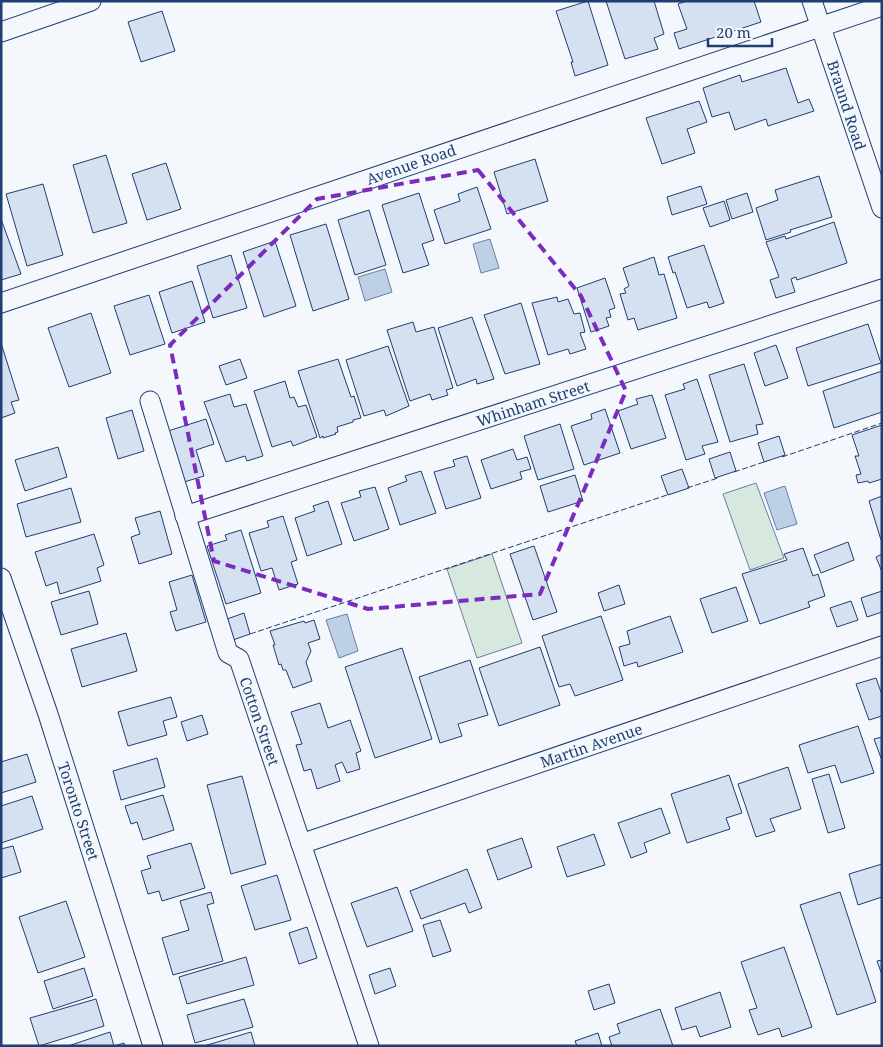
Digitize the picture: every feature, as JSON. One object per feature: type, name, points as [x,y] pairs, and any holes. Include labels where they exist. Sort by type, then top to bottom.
[{"type":"street","points":[[1,32],[91,1]]},
{"type":"street","name":"Braund Road","points":[[812,1],[882,208]]},
{"type":"street","name":"Avenue Road","points":[[1,303],[882,6]]},
{"type":"street","name":"Whinham Street","points":[[185,516],[882,289]]},
{"type":"street","name":"Cotton Street","points":[[150,401],[228,653],[239,659],[368,1046]]},
{"type":"street","name":"Toronto Street","points":[[1,578],[48,714],[153,1046]]},
{"type":"street","name":"Martin Avenue","points":[[301,844],[882,646]]},
{"type":"highlighted area","points":[[478,170],[581,296],[626,391],[540,594],[368,609],[214,561],[170,345],[317,199]]},
{"type":"shaded area","points":[[756,483],[784,558],[750,570],[723,494]]},
{"type":"shaded area","points":[[492,554],[522,643],[477,658],[447,569]]},
{"type":"water","points":[[490,239],[499,268],[481,273],[473,244]]},
{"type":"water","points":[[385,269],[392,292],[365,301],[358,277]]},
{"type":"water","points":[[785,486],[797,524],[777,530],[764,493]]},
{"type":"water","points":[[347,614],[358,651],[339,658],[326,620]]},
{"type":"building","points":[[588,1],[608,65],[575,76],[571,62],[573,62],[556,11]]},
{"type":"building","points":[[606,1],[654,1],[664,34],[654,38],[658,49],[625,59]]},
{"type":"building","points":[[687,1],[754,1],[761,22],[679,49],[674,33],[687,29],[678,4]]},
{"type":"building","points":[[162,11],[175,51],[141,62],[128,22]]},
{"type":"building","points":[[786,68],[798,103],[809,99],[814,111],[768,126],[766,119],[735,130],[729,112],[712,117],[703,88],[740,75],[742,82]]},
{"type":"building","points":[[699,101],[707,122],[687,129],[695,153],[662,164],[646,118]]},
{"type":"building","points":[[106,155],[127,223],[93,233],[73,165]]},
{"type":"building","points":[[535,159],[548,201],[507,214],[494,172]]},
{"type":"building","points":[[166,163],[181,209],[147,220],[132,174]]},
{"type":"building","points":[[819,176],[832,217],[790,230],[791,232],[766,240],[756,208],[778,200],[775,190]]},
{"type":"building","points":[[43,184],[63,255],[27,266],[6,194]]},
{"type":"building","points":[[701,186],[707,204],[672,215],[667,197]]},
{"type":"building","points":[[477,187],[491,229],[445,244],[434,210],[460,201],[458,194]]},
{"type":"building","points":[[419,193],[434,240],[422,244],[429,265],[403,273],[382,205]]},
{"type":"building","points":[[747,193],[753,212],[732,219],[726,200]]},
{"type":"building","points":[[724,201],[730,220],[710,227],[703,208]]},
{"type":"building","points":[[369,210],[386,265],[355,275],[338,220]]},
{"type":"building","points":[[1,219],[21,274],[1,280]]},
{"type":"building","points":[[834,222],[847,263],[797,280],[796,277],[791,279],[795,292],[776,298],[770,280],[779,277],[766,242],[785,236],[786,239]]},
{"type":"building","points":[[326,224],[349,299],[313,311],[290,235]]},
{"type":"building","points":[[275,241],[296,306],[264,317],[243,252]]},
{"type":"building","points":[[704,245],[724,303],[709,308],[707,302],[687,308],[668,257]]},
{"type":"building","points":[[231,255],[247,308],[213,318],[197,266]]},
{"type":"building","points":[[654,257],[659,275],[664,274],[677,318],[638,330],[634,318],[628,320],[620,294],[626,293],[624,289],[629,286],[623,268]]},
{"type":"building","points":[[605,278],[615,308],[609,310],[611,317],[606,318],[609,326],[591,332],[577,288]]},
{"type":"building","points":[[192,281],[205,322],[172,333],[159,292]]},
{"type":"building","points":[[149,295],[165,344],[130,355],[114,306]]},
{"type":"building","points":[[557,297],[558,302],[568,299],[574,314],[580,313],[585,332],[580,333],[586,349],[570,354],[568,349],[548,355],[532,303]]},
{"type":"building","points":[[521,303],[540,364],[505,374],[484,315]]},
{"type":"building","points":[[91,313],[111,373],[69,387],[48,328]]},
{"type":"building","points":[[472,317],[494,379],[477,384],[476,379],[457,386],[438,328]]},
{"type":"building","points":[[413,322],[416,332],[434,327],[453,388],[446,390],[448,395],[432,400],[430,394],[410,401],[387,330]]},
{"type":"building","points":[[868,324],[881,363],[808,386],[796,348]]},
{"type":"building","points":[[1,343],[19,400],[11,402],[15,413],[1,418]]},
{"type":"building","points":[[776,345],[788,378],[765,386],[754,353]]},
{"type":"building","points":[[388,346],[409,406],[386,416],[384,410],[364,416],[346,360]]},
{"type":"building","points":[[240,359],[247,378],[226,385],[219,366]]},
{"type":"building","points":[[338,359],[351,397],[354,396],[361,418],[337,427],[338,432],[336,434],[320,438],[298,371]]},
{"type":"building","points":[[744,364],[763,424],[756,425],[758,434],[730,442],[709,375]]},
{"type":"building","points":[[882,371],[882,412],[834,428],[823,391]]},
{"type":"building","points":[[697,379],[718,442],[702,446],[705,454],[686,460],[665,395],[685,389],[683,384]]},
{"type":"building","points":[[285,381],[290,398],[294,397],[298,407],[306,405],[317,437],[293,446],[291,441],[272,447],[254,391]]},
{"type":"building","points":[[230,394],[234,407],[246,404],[263,456],[247,461],[245,456],[226,462],[204,402]]},
{"type":"building","points":[[652,395],[666,438],[631,449],[618,411],[638,404],[636,399]]},
{"type":"building","points":[[605,409],[620,453],[584,465],[571,426],[592,419],[591,414]]},
{"type":"building","points":[[132,410],[144,451],[118,459],[106,418]]},
{"type":"building","points":[[206,419],[214,444],[196,450],[204,476],[184,482],[168,431]]},
{"type":"building","points":[[560,424],[574,469],[538,480],[524,436]]},
{"type":"building","points":[[882,425],[882,479],[869,483],[868,481],[858,483],[856,475],[861,474],[855,456],[859,456],[852,435]]},
{"type":"building","points":[[779,436],[785,455],[764,462],[758,443]]},
{"type":"building","points":[[58,447],[67,477],[25,491],[15,460]]},
{"type":"building","points":[[513,449],[517,460],[527,457],[531,469],[520,472],[522,479],[491,489],[481,460]]},
{"type":"building","points":[[730,452],[736,471],[715,478],[709,459]]},
{"type":"building","points":[[467,456],[481,498],[446,509],[434,472],[455,466],[453,460]]},
{"type":"building","points":[[682,469],[689,488],[668,495],[661,476]]},
{"type":"building","points":[[421,471],[436,513],[400,525],[388,488],[407,481],[405,476]]},
{"type":"building","points":[[575,475],[583,501],[548,512],[540,486]]},
{"type":"building","points":[[375,487],[389,529],[354,541],[341,503],[361,497],[359,491]]},
{"type":"building","points":[[71,488],[81,522],[26,537],[17,504]]},
{"type":"building","points":[[882,496],[882,540],[881,540],[869,501]]},
{"type":"building","points":[[328,501],[342,544],[307,556],[295,518],[315,511],[313,506]]},
{"type":"building","points":[[160,511],[172,554],[139,564],[131,537],[140,534],[135,518]]},
{"type":"building","points":[[283,516],[297,560],[291,562],[298,584],[279,590],[272,568],[261,571],[249,533],[269,527],[267,521]]},
{"type":"building","points":[[241,530],[261,593],[226,604],[207,546],[227,540],[225,535]]},
{"type":"building","points":[[94,534],[104,565],[97,568],[101,581],[60,594],[57,582],[46,586],[35,552]]},
{"type":"building","points":[[848,542],[854,560],[821,573],[814,555]]},
{"type":"building","points":[[534,546],[557,612],[533,620],[510,554]]},
{"type":"building","points":[[803,548],[813,576],[818,574],[825,596],[808,602],[810,607],[760,624],[742,574],[787,560],[784,554]]},
{"type":"building","points":[[882,554],[882,572],[876,557]]},
{"type":"building","points":[[192,575],[206,622],[176,631],[170,612],[177,610],[169,582]]},
{"type":"building","points":[[619,585],[625,604],[604,611],[598,593]]},
{"type":"building","points":[[736,587],[748,621],[712,633],[700,599]]},
{"type":"building","points":[[89,591],[98,624],[61,635],[51,602]]},
{"type":"building","points":[[882,591],[882,612],[867,617],[861,598]]},
{"type":"building","points":[[851,601],[858,620],[837,627],[830,608]]},
{"type":"building","points":[[244,613],[250,634],[233,640],[227,619]]},
{"type":"building","points":[[601,616],[623,680],[575,696],[570,684],[559,687],[542,636]]},
{"type":"building","points":[[670,616],[683,652],[638,667],[637,662],[624,666],[619,647],[630,644],[627,631]]},
{"type":"building","points":[[314,620],[320,639],[308,643],[311,651],[306,662],[312,681],[293,688],[286,670],[283,670],[281,664],[279,665],[270,631]]},
{"type":"building","points":[[126,633],[137,671],[82,687],[71,649]]},
{"type":"building","points":[[540,647],[560,705],[499,726],[479,668]]},
{"type":"building","points":[[402,648],[432,739],[375,758],[345,667]]},
{"type":"building","points":[[470,660],[488,715],[458,724],[462,736],[440,743],[419,677]]},
{"type":"building","points":[[876,678],[882,695],[882,716],[869,720],[856,684]]},
{"type":"building","points":[[171,697],[177,717],[163,721],[167,735],[128,746],[118,712]]},
{"type":"building","points":[[320,703],[328,728],[350,720],[361,751],[356,753],[360,769],[347,773],[342,762],[335,765],[340,781],[317,789],[311,769],[304,771],[296,745],[302,744],[291,712]]},
{"type":"building","points":[[202,715],[208,734],[187,741],[181,722]]},
{"type":"building","points":[[858,726],[874,773],[841,783],[835,765],[808,773],[799,745]]},
{"type":"building","points":[[882,737],[882,758],[881,758],[874,739]]},
{"type":"building","points":[[27,754],[36,782],[1,793],[1,762]]},
{"type":"building","points":[[157,758],[165,787],[121,800],[113,771]]},
{"type":"building","points":[[788,767],[801,809],[770,819],[775,831],[756,837],[738,784]]},
{"type":"building","points":[[829,774],[845,828],[828,833],[812,779]]},
{"type":"building","points":[[729,775],[742,813],[726,818],[730,829],[687,843],[671,794]]},
{"type":"building","points":[[242,776],[266,864],[231,874],[207,785]]},
{"type":"building","points":[[163,795],[174,830],[143,840],[137,822],[131,824],[125,806]]},
{"type":"building","points":[[32,796],[43,829],[1,843],[1,806]]},
{"type":"building","points":[[661,808],[670,833],[644,843],[647,852],[631,858],[618,823]]},
{"type":"building","points":[[594,834],[605,865],[567,877],[557,847]]},
{"type":"building","points":[[522,838],[532,867],[498,880],[487,850]]},
{"type":"building","points":[[191,843],[205,888],[162,901],[159,891],[148,894],[141,871],[151,868],[147,856]]},
{"type":"building","points":[[13,846],[21,872],[1,878],[1,849]]},
{"type":"building","points":[[882,864],[882,897],[858,905],[849,874]]},
{"type":"building","points":[[467,869],[482,908],[469,913],[465,903],[421,919],[410,891]]},
{"type":"building","points":[[277,875],[291,920],[255,930],[241,886]]},
{"type":"building","points":[[397,887],[413,931],[367,947],[351,903]]},
{"type":"building","points":[[211,892],[214,903],[207,905],[223,961],[173,975],[162,938],[189,930],[180,901]]},
{"type":"building","points":[[840,892],[876,1002],[837,1015],[800,905]]},
{"type":"building","points":[[66,901],[85,957],[38,973],[19,917]]},
{"type":"building","points":[[440,920],[451,951],[433,957],[423,925]]},
{"type":"building","points":[[307,927],[317,958],[299,964],[289,933]]},
{"type":"building","points":[[784,947],[812,1027],[782,1037],[779,1028],[758,1035],[749,1010],[757,1008],[741,962]]},
{"type":"building","points":[[246,957],[254,985],[187,1004],[179,977]]},
{"type":"building","points":[[882,960],[882,975],[877,961]]},
{"type":"building","points":[[84,968],[93,996],[53,1009],[44,981]]},
{"type":"building","points":[[390,968],[396,986],[375,994],[369,975]]},
{"type":"building","points":[[609,984],[615,1003],[594,1010],[588,991]]},
{"type":"building","points":[[720,992],[731,1027],[700,1037],[696,1026],[682,1030],[675,1008]]},
{"type":"building","points":[[96,999],[104,1026],[39,1046],[30,1018]]},
{"type":"building","points":[[244,999],[253,1027],[195,1043],[187,1015]]},
{"type":"building","points":[[660,1009],[673,1046],[612,1046],[609,1037],[620,1033],[617,1024]]},
{"type":"building","points":[[110,1032],[114,1046],[68,1046]]},
{"type":"building","points":[[251,1032],[255,1046],[204,1046]]},
{"type":"building","points":[[598,1033],[602,1046],[577,1046],[575,1041]]},
{"type":"building","points":[[124,1043],[125,1046],[114,1046]]},
{"type":"fence","points":[[782,457],[882,423]]},
{"type":"fence","points":[[734,472],[767,461]]},
{"type":"fence","points":[[687,488],[718,478]]},
{"type":"fence","points":[[250,634],[670,494]]}]
